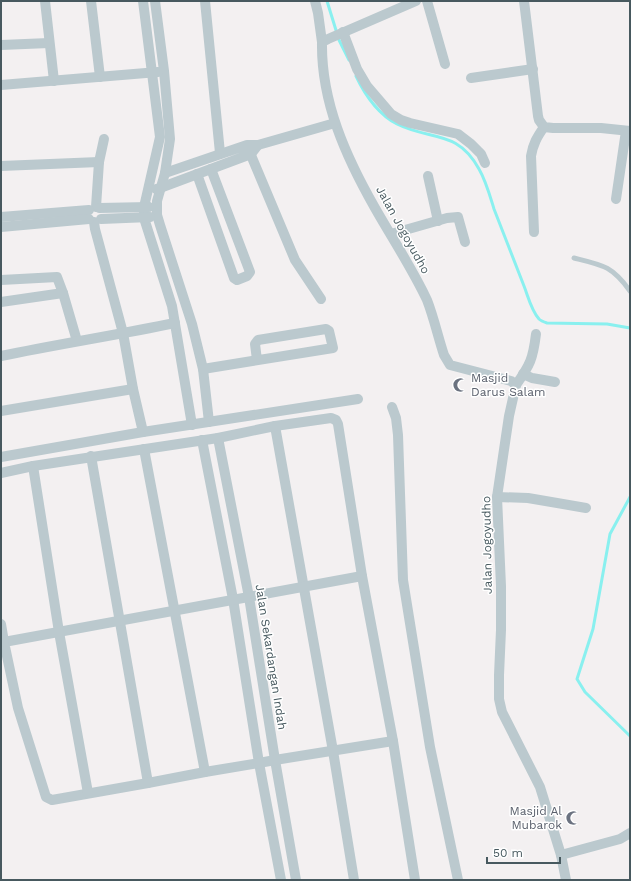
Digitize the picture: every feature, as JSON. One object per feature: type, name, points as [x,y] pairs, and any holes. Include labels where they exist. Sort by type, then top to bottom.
[{"type":"street","points":[[45,1],[54,80]]},
{"type":"street","points":[[91,1],[100,77]]},
{"type":"street","points":[[143,1],[160,137],[144,207],[144,218],[172,306],[192,424]]},
{"type":"street","points":[[155,1],[164,71],[170,139],[165,173],[160,188],[158,211],[160,225],[192,324],[203,369],[209,422]]},
{"type":"street","points":[[205,1],[220,153]]},
{"type":"street","name":"Jalan Jogoyudho","points":[[315,1],[325,40],[321,54],[329,104],[335,123],[346,152],[375,208],[391,234],[427,301],[444,355],[450,364],[511,381],[516,385],[509,416],[497,497],[501,586],[499,699],[502,712],[540,787],[566,880]]},
{"type":"street","points":[[325,40],[416,1]]},
{"type":"street","points":[[427,1],[445,64]]},
{"type":"street","points":[[524,1],[538,116],[544,127]]},
{"type":"street","points":[[341,33],[367,86],[391,114],[410,123],[458,134],[481,154],[485,163]]},
{"type":"street","points":[[1,46],[50,42]]},
{"type":"street","points":[[471,78],[533,70]]},
{"type":"street","points":[[1,85],[164,71]]},
{"type":"street","points":[[148,189],[160,188],[211,169],[258,145],[335,123]]},
{"type":"street","points":[[544,127],[601,128],[628,131],[616,200]]},
{"type":"street","points":[[534,232],[531,156],[536,137],[544,127]]},
{"type":"street","points":[[104,138],[99,162],[95,214],[123,334],[143,432]]},
{"type":"street","points":[[165,173],[220,153],[249,149]]},
{"type":"street","points":[[249,149],[295,260],[321,299]]},
{"type":"street","points":[[1,166],[99,162]]},
{"type":"street","points":[[197,174],[234,278],[237,280],[247,276],[250,272],[211,169]]},
{"type":"street","points":[[428,176],[438,221]]},
{"type":"street","points":[[1,227],[144,207],[158,211]]},
{"type":"street","points":[[1,217],[95,214],[144,218],[158,211]]},
{"type":"street","points":[[391,234],[458,217],[465,242]]},
{"type":"street","points":[[1,280],[54,276],[58,279],[77,340]]},
{"type":"street","points":[[1,302],[63,293]]},
{"type":"street","points":[[1,356],[77,340],[123,334],[175,322]]},
{"type":"street","points":[[203,369],[333,348],[329,331],[326,329],[258,340],[255,344],[257,360]]},
{"type":"street","points":[[516,385],[528,367],[533,355],[536,334]]},
{"type":"street","points":[[523,374],[532,378],[555,382]]},
{"type":"street","points":[[1,412],[133,389]]},
{"type":"street","points":[[1,457],[192,424],[358,399]]},
{"type":"street","points":[[392,407],[396,418],[398,435],[403,580],[430,747],[458,880]]},
{"type":"street","points":[[1,473],[91,456],[218,438],[275,426],[325,418],[336,420],[338,424],[362,576],[393,741],[414,880]]},
{"type":"street","points":[[275,426],[333,751],[354,880]]},
{"type":"street","name":"Jalan Sekardangan Indah","points":[[218,438],[249,597],[296,880]]},
{"type":"street","points":[[202,440],[233,599],[259,764],[281,880]]},
{"type":"street","points":[[144,449],[173,610],[205,772]]},
{"type":"street","points":[[91,456],[148,783]]},
{"type":"street","points":[[33,466],[59,632],[88,793]]},
{"type":"street","points":[[497,497],[528,498],[586,508]]},
{"type":"street","points":[[4,642],[120,622],[173,610],[362,576]]},
{"type":"street","points":[[1,624],[18,708],[46,797],[52,800],[205,772],[393,741]]},
{"type":"street","points":[[560,856],[620,839],[630,833]]},
{"type":"lane","points":[[574,258],[599,264],[614,272],[630,291]]},
{"type":"waterway","points":[[327,1],[339,40],[349,60]]},
{"type":"waterway","points":[[356,76],[373,103],[390,120],[409,129],[452,142],[462,147],[471,156],[484,178],[494,209],[530,303],[539,319],[547,323],[607,324],[630,328]]},
{"type":"waterway","points":[[630,497],[610,534],[593,629],[577,679],[585,692],[630,736]]},
{"type":"place","name":"Masjid Darus Salam","points":[[460,385]]},
{"type":"place","name":"Masjid Al Mubarok","points":[[573,818]]}]
